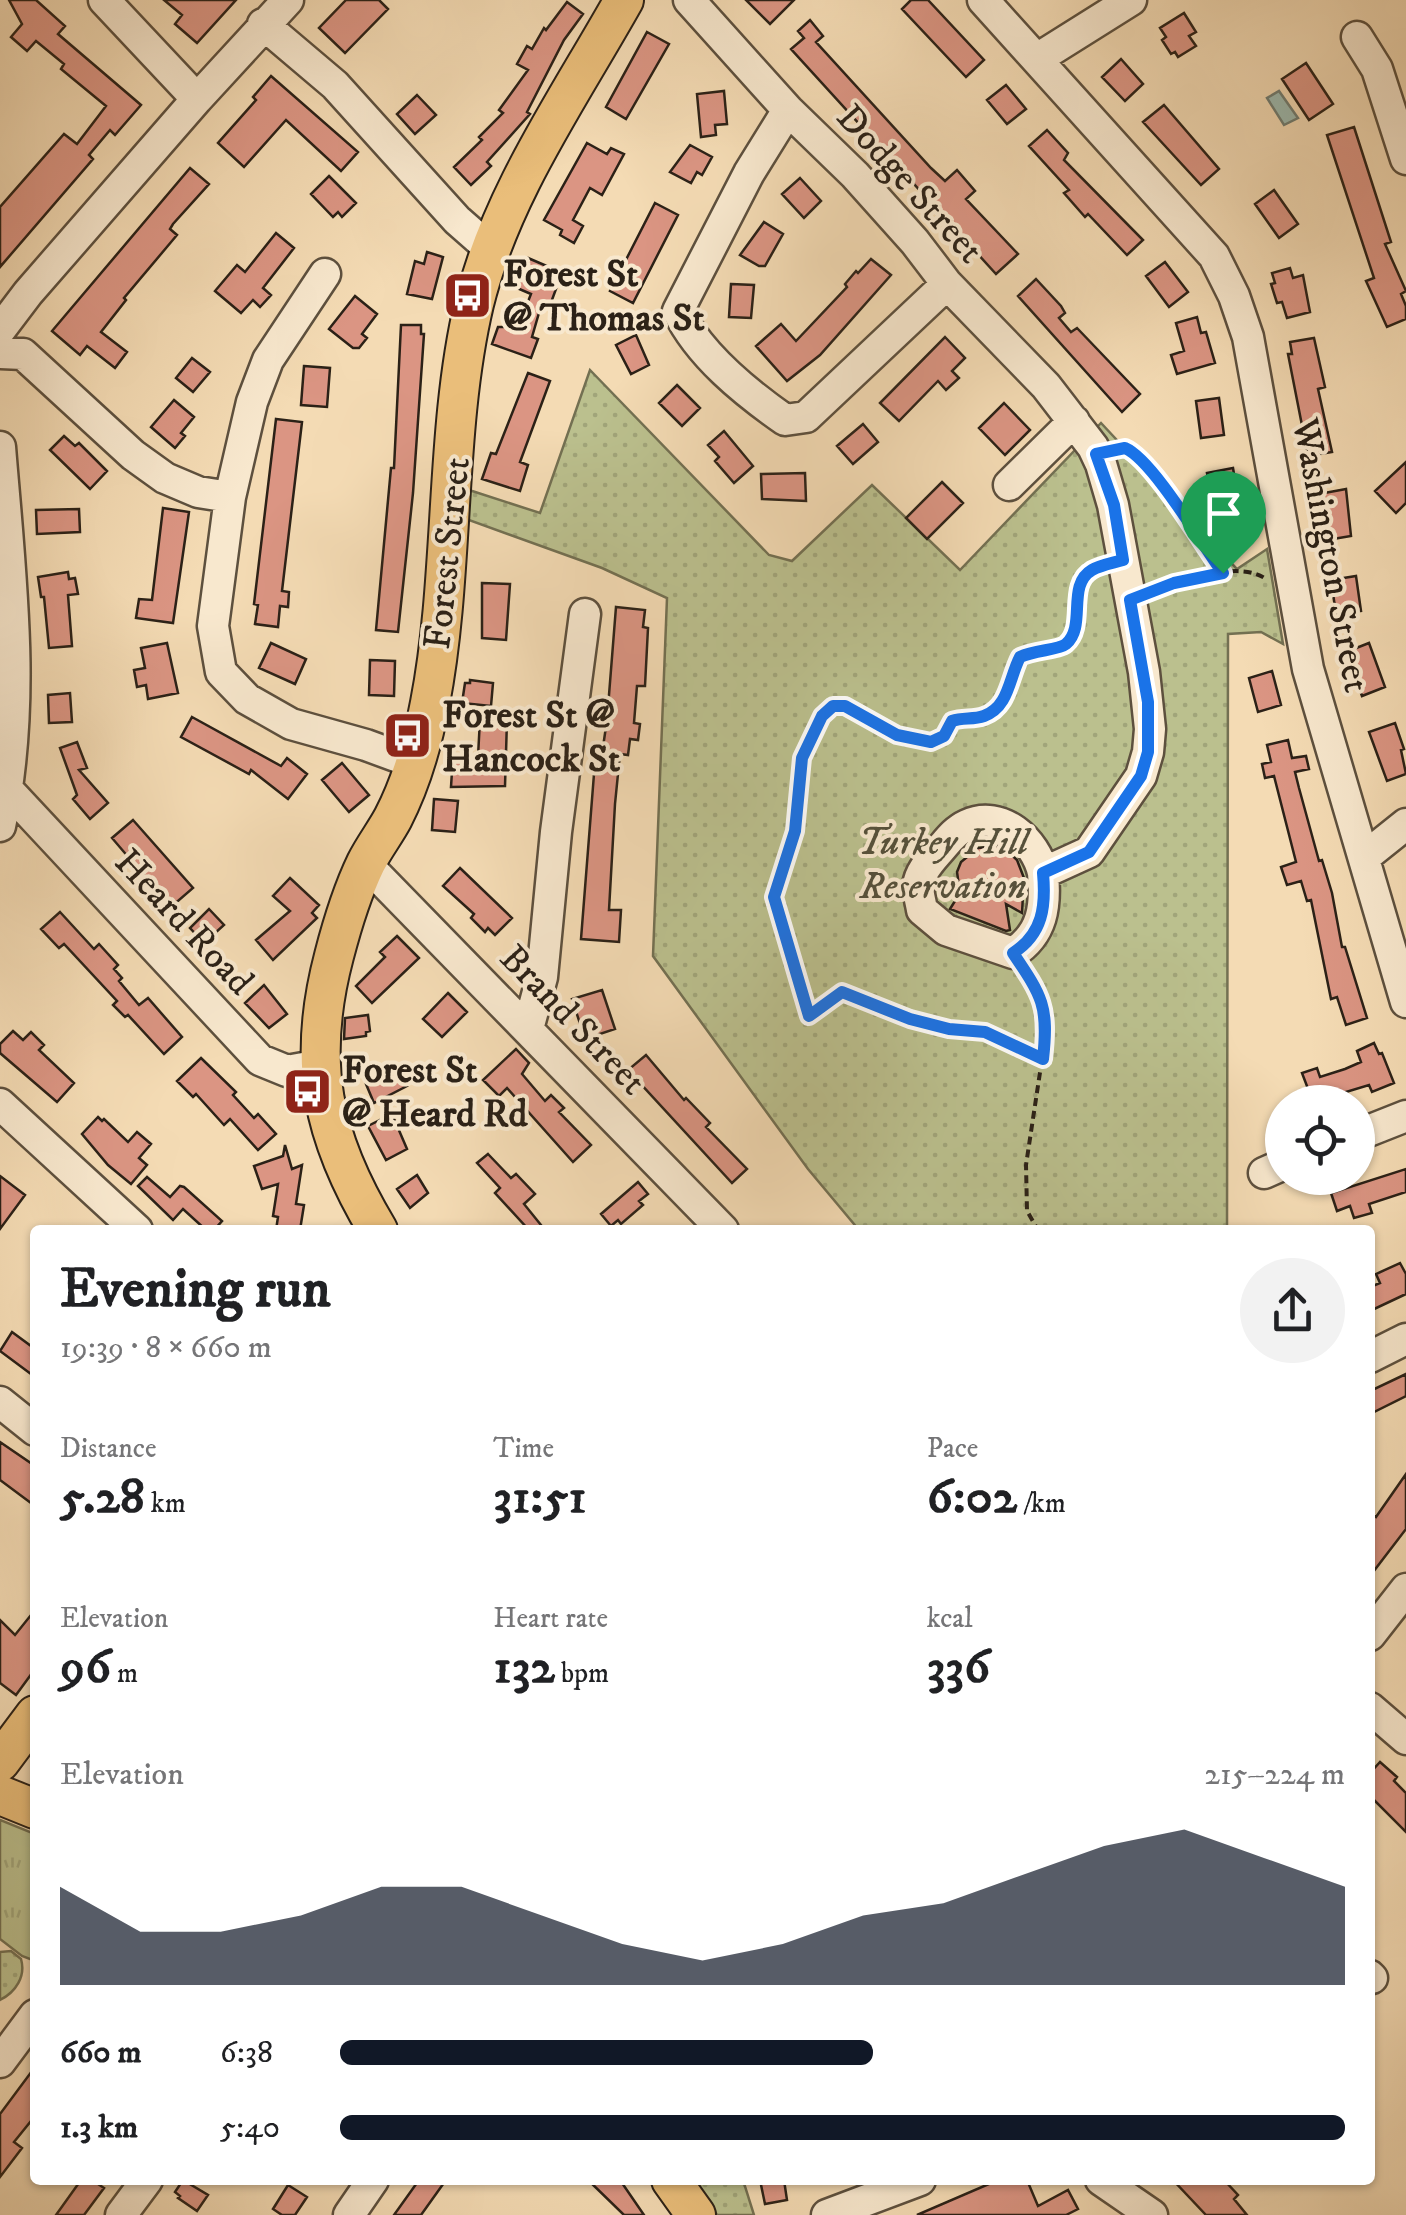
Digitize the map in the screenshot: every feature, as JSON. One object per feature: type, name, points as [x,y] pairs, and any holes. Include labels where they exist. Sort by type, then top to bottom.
[{"type":"main road","name":"Forest Street","points":[[362,1221],[327,1116],[320,1065],[323,998],[341,930],[366,864],[394,816],[415,764],[430,702],[464,369],[474,306],[490,249],[522,181],[624,0]]},
{"type":"main road","points":[[0,1762],[30,1723]]},
{"type":"main road","points":[[0,1795],[30,1807]]},
{"type":"main road","points":[[675,2185],[696,2215]]},
{"type":"street","points":[[104,0],[198,98]]},
{"type":"street","points":[[0,330],[198,98],[288,0]]},
{"type":"street","name":"Dodge Street","points":[[689,0],[788,110],[855,175],[916,242],[947,284],[1046,386],[1074,421]]},
{"type":"street","name":"Washington Street","points":[[983,0],[1214,256],[1234,296],[1248,337],[1261,400],[1308,669],[1406,1002]]},
{"type":"street","points":[[1038,59],[1132,0]]},
{"type":"street","points":[[263,24],[335,86],[457,220],[490,249]]},
{"type":"street","points":[[1357,37],[1377,69],[1406,160]]},
{"type":"street","points":[[788,110],[691,281],[678,311],[687,330],[756,400],[784,420],[806,417],[947,284]]},
{"type":"street","points":[[326,274],[268,360],[252,402],[230,497],[213,626],[221,672],[247,699],[291,724],[366,745],[415,764]]},
{"type":"street","points":[[0,353],[23,354],[133,455],[165,478],[198,492],[230,497]]},
{"type":"street","points":[[1009,485],[1074,421],[1096,454],[1114,505],[1148,702],[1148,752],[1141,776],[1089,852],[1043,873]]},
{"type":"street","points":[[0,446],[12,576],[12,720],[8,790],[0,826]]},
{"type":"street","points":[[528,1029],[542,976],[584,614]]},
{"type":"street","name":"Heard Road","points":[[8,790],[260,1060],[286,1071],[320,1065]]},
{"type":"street","points":[[982,820],[1007,825],[1020,834],[1040,860],[1043,873],[1042,920],[1025,945],[1013,953],[946,930],[922,910],[918,885],[926,865],[956,831],[982,820]]},
{"type":"street","points":[[1366,856],[1406,824]]},
{"type":"street","name":"Brand Street","points":[[366,864],[719,1225]]},
{"type":"street","points":[[0,1104],[132,1225]]},
{"type":"street","points":[[1375,1128],[1406,1116]]},
{"type":"street","points":[[1375,1354],[1406,1339]]},
{"type":"street","points":[[0,1402],[30,1426]]},
{"type":"street","points":[[1375,1629],[1406,1589]]},
{"type":"street","points":[[1375,1712],[1406,1739]]},
{"type":"street","points":[[0,2062],[30,2022]]},
{"type":"street","points":[[121,2215],[142,2185]]},
{"type":"street","points":[[349,2215],[370,2185]]},
{"type":"street","points":[[826,2215],[907,2185]]},
{"type":"street","points":[[1108,2185],[1152,2215]]},
{"type":"path","points":[[1096,454],[1125,448],[1132,451],[1223,573]]},
{"type":"path","points":[[1043,1059],[985,1032],[949,1029],[910,1019],[842,992],[809,1016],[774,897],[795,831],[802,758],[822,716],[833,706],[845,706],[897,735],[931,742],[944,736],[952,721],[996,711],[1006,697],[1020,657],[1037,649],[1058,649],[1070,642],[1080,582],[1090,571],[1123,560]]},
{"type":"path","points":[[1130,600],[1174,583],[1245,570],[1257,573],[1277,588],[1292,587]]},
{"type":"path","points":[[1013,953],[1040,993],[1047,1026],[1026,1165],[1027,1210],[1035,1225]]},
{"type":"green space","name":"Turkey Hill Reservation","points":[[590,370],[769,555],[792,561],[872,485],[960,570],[1101,423],[1237,569],[1267,549],[1283,644],[1261,632],[1228,634],[1227,1225],[855,1225],[808,1169],[653,956],[667,598],[602,568],[466,519],[469,490],[540,513]]},
{"type":"green space","points":[[0,1820],[30,1832],[30,1959],[0,1939]]},
{"type":"green space","points":[[11,1951],[21,1959],[21,1977],[11,1993],[0,2000],[0,1952]]},
{"type":"green space","points":[[698,2185],[745,2185],[754,2215],[717,2215]]},
{"type":"water","points":[[1279,91],[1298,118],[1284,125],[1267,98]]},
{"type":"building","points":[[9,0],[36,0],[65,26],[58,34],[141,105],[115,135],[110,130],[89,155],[93,159],[0,267],[0,207],[64,134],[77,144],[106,106],[61,69],[64,64],[36,41],[27,51],[11,37],[22,24]]},
{"type":"building","points":[[164,0],[236,0],[197,43],[175,24],[182,15]]},
{"type":"building","points":[[346,0],[379,0],[388,9],[345,53],[319,28]]},
{"type":"building","points":[[746,0],[794,0],[770,24]]},
{"type":"building","points":[[911,0],[928,0],[984,60],[966,77],[902,9]]},
{"type":"building","points":[[567,2],[583,14],[564,40],[527,112],[530,114],[487,162],[491,166],[471,185],[454,167],[503,113],[499,110],[528,70],[517,64],[527,46],[532,49]]},
{"type":"building","points":[[1184,13],[1196,32],[1189,36],[1196,46],[1178,57],[1175,52],[1171,54],[1162,40],[1166,37],[1160,28]]},
{"type":"building","points":[[810,20],[823,36],[816,42],[931,168],[945,181],[957,170],[975,191],[966,199],[1018,254],[996,274],[791,49],[804,38],[798,31]]},
{"type":"building","points":[[647,32],[669,44],[626,119],[606,107]]},
{"type":"building","points":[[1121,59],[1143,84],[1125,101],[1102,77]]},
{"type":"building","points":[[1306,63],[1333,104],[1309,120],[1282,79]]},
{"type":"building","points":[[271,76],[358,152],[341,171],[286,120],[244,167],[218,143],[256,100],[253,97]]},
{"type":"building","points":[[1006,85],[1026,109],[1007,124],[987,100]]},
{"type":"building","points":[[724,91],[727,124],[715,125],[716,135],[701,137],[697,94]]},
{"type":"building","points":[[417,95],[436,115],[415,134],[397,114]]},
{"type":"building","points":[[1164,105],[1219,169],[1201,185],[1143,122]]},
{"type":"building","points":[[1354,127],[1391,242],[1385,244],[1406,291],[1401,294],[1406,319],[1387,327],[1366,281],[1374,278],[1327,135]]},
{"type":"building","points":[[1047,130],[1068,153],[1064,160],[1143,240],[1127,255],[1088,214],[1085,217],[1064,193],[1069,190],[1029,146]]},
{"type":"building","points":[[587,143],[607,154],[611,148],[624,154],[602,195],[590,188],[573,220],[583,226],[574,243],[560,235],[562,230],[544,220]]},
{"type":"building","points":[[690,145],[712,157],[702,175],[697,172],[691,183],[670,172]]},
{"type":"building","points":[[190,168],[209,184],[173,224],[170,229],[177,235],[101,332],[127,352],[115,368],[87,346],[80,355],[52,331]]},
{"type":"building","points":[[329,176],[356,203],[342,217],[338,212],[333,217],[311,194]]},
{"type":"building","points":[[800,178],[821,201],[804,218],[782,194]]},
{"type":"building","points":[[1274,190],[1298,224],[1279,238],[1255,204]]},
{"type":"building","points":[[655,203],[678,215],[633,303],[610,291]]},
{"type":"building","points":[[764,222],[783,234],[765,266],[759,266],[740,255]]},
{"type":"building","points":[[276,233],[294,248],[263,288],[271,295],[260,307],[253,300],[241,313],[215,291],[237,265],[245,272]]},
{"type":"building","points":[[427,252],[443,257],[432,299],[407,294],[415,261],[424,264]]},
{"type":"building","points":[[528,258],[549,267],[544,279],[556,289],[549,308],[541,306],[532,337],[538,339],[531,358],[492,344],[498,327],[518,327],[531,294],[517,288]]},
{"type":"building","points":[[871,259],[891,275],[820,355],[787,381],[756,346],[781,324],[796,341]]},
{"type":"building","points":[[1165,262],[1188,292],[1169,307],[1146,276]]},
{"type":"building","points":[[1290,268],[1293,278],[1303,275],[1310,312],[1287,318],[1271,284],[1275,283],[1272,273]]},
{"type":"building","points":[[1036,279],[1061,306],[1065,313],[1059,318],[1071,332],[1077,328],[1140,394],[1122,412],[1018,296]]},
{"type":"building","points":[[731,284],[754,285],[751,318],[729,317]]},
{"type":"building","points":[[355,296],[377,314],[362,334],[367,338],[359,348],[353,348],[329,329]]},
{"type":"building","points":[[1197,317],[1215,363],[1177,374],[1171,355],[1184,351],[1176,323]]},
{"type":"building","points":[[401,325],[421,325],[424,334],[398,632],[376,630],[394,468]]},
{"type":"building","points":[[636,335],[649,365],[631,374],[616,345]]},
{"type":"building","points":[[945,337],[965,358],[952,371],[959,378],[946,390],[938,381],[899,421],[880,403]]},
{"type":"building","points":[[1314,338],[1325,387],[1318,389],[1332,452],[1308,456],[1288,354],[1292,354],[1290,342]]},
{"type":"building","points":[[192,358],[210,372],[193,392],[176,378]]},
{"type":"building","points":[[304,366],[330,368],[327,407],[301,405]]},
{"type":"building","points":[[528,373],[550,381],[520,462],[528,465],[520,491],[482,479]]},
{"type":"building","points":[[677,385],[700,408],[682,426],[659,403]]},
{"type":"building","points":[[1219,398],[1224,435],[1201,438],[1196,401]]},
{"type":"building","points":[[174,400],[194,417],[175,448],[151,427]]},
{"type":"building","points":[[1004,403],[1030,430],[1005,455],[979,428]]},
{"type":"building","points":[[276,419],[302,422],[282,591],[289,592],[288,607],[280,606],[278,627],[255,624],[258,605],[254,604]]},
{"type":"building","points":[[863,424],[878,442],[853,464],[837,446]]},
{"type":"building","points":[[724,431],[753,466],[734,483],[715,461],[719,457],[708,445]]},
{"type":"building","points":[[64,436],[75,446],[79,443],[107,471],[90,489],[50,450]]},
{"type":"building","points":[[1406,462],[1406,503],[1396,513],[1375,491]]},
{"type":"building","points":[[1233,468],[1240,510],[1204,516],[1201,496],[1211,495],[1207,473]]},
{"type":"building","points":[[805,473],[806,501],[762,499],[761,474]]},
{"type":"building","points":[[942,482],[963,503],[927,539],[906,518]]},
{"type":"building","points":[[1346,489],[1351,536],[1327,540],[1319,494]]},
{"type":"building","points":[[163,508],[189,512],[173,623],[136,618],[139,599],[152,600]]},
{"type":"building","points":[[79,509],[80,532],[37,534],[36,510]]},
{"type":"building","points":[[68,572],[69,579],[75,578],[78,594],[68,595],[72,646],[49,648],[38,577]]},
{"type":"building","points":[[1356,576],[1361,611],[1336,614],[1331,580]]},
{"type":"building","points":[[482,583],[510,584],[506,640],[482,638]]},
{"type":"building","points":[[616,607],[645,610],[643,627],[648,628],[645,686],[637,686],[634,723],[640,724],[638,740],[630,739],[628,755],[620,754],[615,804],[609,910],[621,910],[619,942],[581,939],[594,774],[599,774],[607,720]]},
{"type":"building","points":[[167,643],[178,693],[148,699],[146,685],[137,687],[134,670],[145,668],[141,648]]},
{"type":"building","points":[[271,643],[306,659],[295,684],[259,668]]},
{"type":"building","points":[[1369,643],[1385,687],[1362,696],[1346,652]]},
{"type":"building","points":[[370,660],[395,661],[394,696],[369,695]]},
{"type":"building","points":[[1272,671],[1281,705],[1258,712],[1249,678]]},
{"type":"building","points":[[465,683],[493,683],[491,706],[462,703]]},
{"type":"building","points":[[70,693],[72,722],[49,723],[48,695]]},
{"type":"building","points":[[192,717],[281,766],[287,758],[307,774],[288,799],[251,770],[249,774],[181,737]]},
{"type":"building","points":[[480,719],[507,720],[505,786],[451,787],[453,756],[478,757]]},
{"type":"building","points":[[1395,723],[1404,749],[1401,750],[1406,774],[1387,781],[1369,732]]},
{"type":"building","points":[[1288,740],[1292,758],[1306,756],[1309,769],[1295,772],[1319,861],[1322,860],[1332,893],[1342,947],[1367,1018],[1346,1025],[1337,997],[1331,999],[1311,900],[1307,901],[1301,881],[1287,885],[1281,867],[1296,862],[1274,776],[1265,778],[1262,764],[1271,762],[1267,745]]},
{"type":"building","points":[[77,742],[87,768],[79,770],[108,803],[90,819],[73,799],[77,795],[60,748]]},
{"type":"building","points":[[342,763],[369,795],[349,812],[322,780]]},
{"type":"building","points":[[434,799],[458,801],[455,832],[432,830]]},
{"type":"building","points":[[133,820],[193,888],[171,907],[112,838]]},
{"type":"building","points":[[999,843],[1017,860],[1024,878],[1022,913],[1006,904],[1010,930],[1006,931],[950,909],[960,893],[957,872],[961,862],[978,848]]},
{"type":"building","points":[[460,868],[512,918],[495,935],[488,928],[485,932],[471,918],[474,914],[443,886]]},
{"type":"building","points":[[290,878],[319,905],[312,913],[317,918],[273,960],[256,940],[290,911],[273,896]]},
{"type":"building","points":[[209,909],[224,925],[204,943],[190,928]]},
{"type":"building","points":[[60,912],[94,949],[99,944],[118,965],[114,969],[122,978],[119,981],[139,1005],[148,998],[182,1037],[164,1054],[128,1015],[125,1017],[113,1005],[117,1001],[64,944],[59,948],[41,929]]},
{"type":"building","points":[[397,936],[419,958],[372,1003],[356,986],[385,957],[380,952]]},
{"type":"building","points":[[264,985],[287,1014],[269,1028],[245,1003]]},
{"type":"building","points":[[602,990],[615,1029],[585,1039],[572,999]]},
{"type":"building","points":[[448,993],[467,1012],[442,1037],[423,1019]]},
{"type":"building","points":[[368,1015],[370,1031],[366,1036],[344,1039],[345,1018]]},
{"type":"building","points":[[13,1031],[23,1040],[31,1032],[44,1045],[39,1050],[74,1083],[57,1102],[0,1053],[0,1044]]},
{"type":"building","points":[[1374,1043],[1394,1083],[1375,1091],[1375,1085],[1307,1085],[1302,1073],[1317,1068],[1320,1077],[1345,1069],[1361,1062],[1357,1051]]},
{"type":"building","points":[[516,1049],[529,1063],[522,1074],[545,1101],[551,1095],[564,1108],[559,1112],[591,1145],[573,1162],[507,1088],[499,1096],[483,1080]]},
{"type":"building","points":[[646,1055],[747,1169],[732,1183],[628,1070]]},
{"type":"building","points":[[201,1058],[236,1092],[233,1095],[254,1118],[258,1114],[276,1134],[258,1150],[230,1119],[224,1125],[196,1094],[193,1097],[177,1081]]},
{"type":"building","points":[[398,1068],[407,1086],[374,1103],[366,1084]]},
{"type":"building","points":[[392,1114],[407,1149],[386,1160],[368,1126]]},
{"type":"building","points":[[98,1117],[128,1142],[137,1132],[151,1144],[139,1158],[147,1165],[131,1184],[108,1165],[82,1134]]},
{"type":"building","points":[[285,1145],[292,1169],[302,1165],[296,1204],[304,1205],[301,1225],[277,1225],[278,1217],[273,1216],[278,1184],[262,1189],[254,1166],[283,1156]]},
{"type":"building","points":[[488,1154],[511,1178],[516,1174],[535,1194],[524,1204],[541,1225],[524,1225],[495,1193],[500,1188],[477,1163]]},
{"type":"building","points":[[1406,1169],[1406,1192],[1369,1204],[1372,1213],[1354,1218],[1350,1206],[1337,1211],[1332,1195],[1375,1195],[1375,1179]]},
{"type":"building","points":[[417,1175],[428,1193],[410,1208],[397,1189]]},
{"type":"building","points":[[0,1176],[25,1195],[0,1229]]},
{"type":"building","points":[[147,1177],[170,1197],[180,1186],[184,1187],[222,1221],[218,1225],[201,1225],[183,1209],[173,1220],[138,1186]]},
{"type":"building","points":[[638,1182],[648,1194],[639,1201],[643,1205],[621,1224],[618,1220],[610,1225],[601,1214]]},
{"type":"building","points":[[1400,1263],[1406,1274],[1406,1294],[1375,1309],[1375,1285],[1380,1283],[1376,1274]]},
{"type":"building","points":[[12,1332],[30,1345],[30,1373],[0,1351]]},
{"type":"building","points":[[1406,1374],[1406,1396],[1375,1412],[1375,1389]]},
{"type":"building","points":[[0,1442],[30,1463],[30,1502],[0,1480]]},
{"type":"building","points":[[1406,1474],[1406,1529],[1375,1569],[1375,1516]]},
{"type":"building","points":[[30,1616],[30,1676],[16,1695],[0,1683],[0,1620],[15,1635]]},
{"type":"building","points":[[1380,1762],[1397,1777],[1394,1781],[1406,1793],[1406,1832],[1375,1801],[1375,1768]]},
{"type":"building","points":[[30,2074],[30,2122],[14,2142],[22,2148],[0,2177],[0,2114]]},
{"type":"building","points":[[77,2185],[104,2188],[84,2215],[56,2215]]},
{"type":"building","points":[[180,2185],[191,2185],[208,2195],[197,2211],[175,2192]]},
{"type":"building","points":[[288,2185],[307,2197],[295,2215],[282,2215],[273,2209]]},
{"type":"building","points":[[415,2185],[442,2185],[421,2215],[394,2215]]},
{"type":"building","points":[[593,2185],[623,2185],[644,2215],[624,2215]]},
{"type":"building","points":[[761,2185],[785,2185],[787,2200],[765,2204]]},
{"type":"building","points":[[986,2185],[1029,2185],[1038,2206],[1068,2190],[1078,2209],[1066,2215],[917,2215]]},
{"type":"building","points":[[1178,2185],[1229,2185],[1247,2215],[1206,2215]]},
{"type":"place","name":"Forest St @ Thomas St","points":[[468,295]]},
{"type":"place","name":"Forest St @ Hancock St","points":[[407,736]]},
{"type":"place","name":"Forest St @ Heard Rd","points":[[307,1091]]},
{"type":"route","points":[[1125,448],[1132,451],[1223,573],[1174,583],[1130,600],[1150,728],[1141,776],[1089,852],[1043,873],[1042,920],[1025,945],[1013,953],[1040,993],[1047,1026],[1043,1059],[985,1032],[949,1029],[910,1019],[842,992],[809,1016],[774,897],[795,831],[802,758],[822,716],[833,706],[845,706],[897,735],[931,742],[944,736],[952,721],[996,711],[1006,697],[1020,657],[1037,649],[1058,649],[1070,642],[1080,582],[1090,571],[1123,560],[1114,505],[1096,454],[1125,448]]}]
